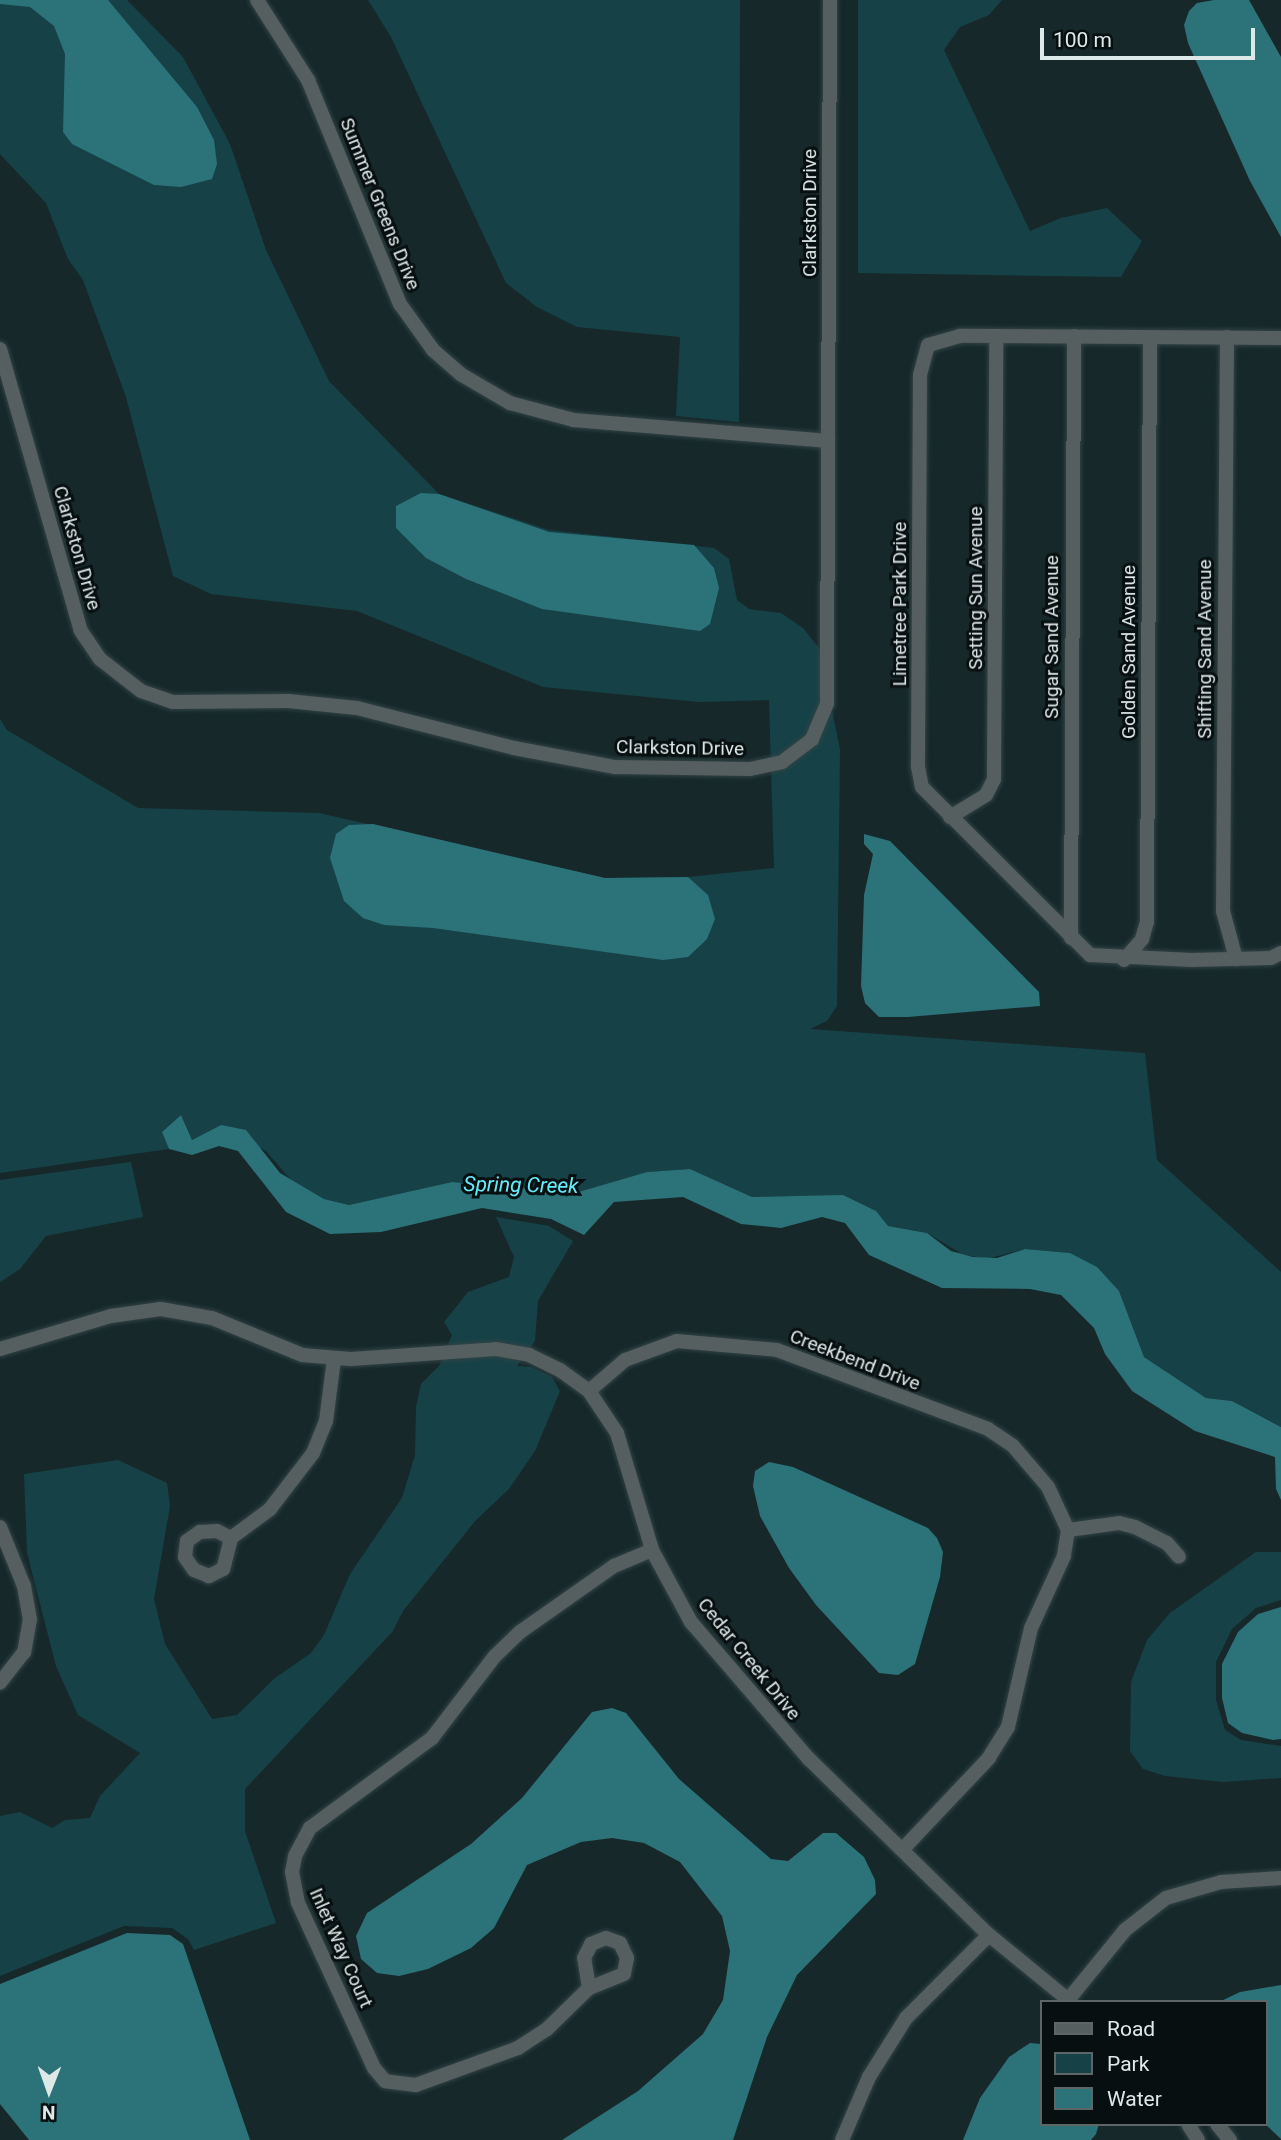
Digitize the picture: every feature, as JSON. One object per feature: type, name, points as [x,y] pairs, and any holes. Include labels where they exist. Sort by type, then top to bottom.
[{"type":"street","name":"Summer Greens Drive","points":[[257,0],[308,80],[400,303],[433,349],[462,376],[510,403],[574,421],[828,441]]},
{"type":"street","name":"Clarkston Drive","points":[[0,349],[81,631],[100,659],[127,682],[173,702],[288,701],[357,708],[514,748],[615,767],[683,771],[766,767],[798,753],[812,739],[827,703],[830,0]]},
{"type":"street","name":"Limetree Park Drive","points":[[1281,338],[996,336],[944,338],[928,345],[920,375],[918,767],[922,787],[1090,955],[1124,960],[1236,959],[1271,958],[1281,953]]},
{"type":"street","name":"Setting Sun Avenue","points":[[950,817],[986,795],[994,779],[996,336]]},
{"type":"street","name":"Sugar Sand Avenue","points":[[1071,938],[1074,336]]},
{"type":"street","name":"Golden Sand Avenue","points":[[1124,960],[1142,939],[1147,922],[1150,337]]},
{"type":"street","name":"Shifting Sand Avenue","points":[[1227,337],[1223,911],[1236,959]]},
{"type":"street","name":"Cedar Creek Drive","points":[[0,1349],[111,1316],[162,1309],[195,1313],[287,1351],[334,1359],[513,1351],[546,1362],[589,1391],[620,1441],[652,1550],[691,1622],[780,1729],[989,1935],[1068,2000]]},
{"type":"street","name":"Creekbend Drive","points":[[589,1391],[625,1360],[677,1341],[735,1343],[798,1355],[1001,1437],[1048,1487],[1068,1530]]},
{"type":"street","points":[[231,1538],[270,1509],[313,1453],[326,1421],[334,1359]]},
{"type":"street","points":[[904,1849],[982,1766],[1004,1735],[1031,1628],[1064,1556],[1068,1530],[1127,1525],[1167,1543],[1179,1557]]},
{"type":"street","points":[[0,1527],[24,1586],[30,1619],[24,1652],[0,1683]]},
{"type":"street","name":"Inlet Way Court","points":[[589,1988],[547,2029],[518,2048],[416,2085],[385,2081],[374,2068],[298,1903],[292,1872],[295,1856],[310,1828],[432,1738],[495,1656],[520,1632],[614,1566],[652,1550]]},
{"type":"street","points":[[1070,2000],[1125,1930],[1166,1898],[1221,1882],[1281,1878]]},
{"type":"street","points":[[842,2140],[869,2077],[900,2026],[989,1935]]},
{"type":"street","points":[[1219,2126],[1230,2140]]},
{"type":"green space","points":[[0,0],[127,0],[183,57],[230,144],[266,250],[329,381],[439,494],[549,530],[714,548],[729,559],[737,600],[749,609],[781,613],[803,628],[819,648],[840,749],[837,1006],[827,1021],[810,1029],[1145,1053],[1157,1160],[1281,1272],[1281,1427],[1232,1401],[1206,1398],[1144,1357],[1119,1291],[1070,1253],[1025,1249],[986,1259],[962,1254],[927,1233],[888,1226],[882,1219],[815,1196],[752,1197],[690,1169],[647,1172],[575,1193],[452,1182],[349,1205],[324,1199],[290,1179],[266,1151],[221,1125],[192,1140],[181,1115],[162,1132],[169,1149],[0,1173],[0,719],[7,730],[138,808],[319,813],[605,878],[688,877],[774,868],[769,700],[699,702],[543,687],[357,611],[211,594],[173,576],[126,397],[83,280],[68,259],[46,203],[0,154]]},
{"type":"green space","points":[[368,0],[740,0],[739,422],[676,416],[680,337],[577,327],[537,307],[506,283],[391,37]]},
{"type":"green space","points":[[858,0],[1002,0],[989,15],[960,27],[944,50],[1030,231],[1061,218],[1107,208],[1142,241],[1121,277],[858,273]]},
{"type":"green space","points":[[131,1162],[143,1217],[46,1236],[20,1269],[0,1282],[0,1180]]},
{"type":"green space","points":[[496,1217],[549,1226],[573,1241],[538,1301],[535,1341],[517,1366],[531,1367],[552,1377],[560,1391],[535,1451],[509,1489],[476,1520],[403,1611],[393,1631],[245,1789],[245,1831],[276,1923],[194,1950],[188,1939],[172,1928],[124,1926],[0,1976],[0,1816],[20,1812],[52,1828],[65,1820],[90,1818],[100,1796],[140,1753],[78,1715],[56,1666],[27,1553],[24,1474],[118,1460],[167,1483],[170,1506],[154,1599],[165,1644],[212,1719],[237,1715],[275,1678],[311,1653],[324,1635],[350,1574],[402,1498],[415,1455],[416,1407],[421,1384],[439,1366],[452,1335],[444,1322],[468,1292],[509,1277],[514,1257]]},
{"type":"green space","points":[[1256,1552],[1281,1552],[1281,1600],[1256,1608],[1232,1629],[1216,1662],[1216,1700],[1225,1730],[1241,1740],[1281,1746],[1281,1778],[1223,1782],[1165,1776],[1143,1769],[1130,1751],[1131,1682],[1147,1640],[1170,1613]]},
{"type":"water","points":[[0,0],[108,0],[197,107],[214,140],[217,164],[212,179],[181,187],[154,185],[72,144],[63,132],[65,54],[54,26],[30,7],[0,4]]},
{"type":"water","points":[[1249,0],[1281,57],[1281,237],[1250,181],[1188,43],[1184,25],[1189,11],[1197,3]]},
{"type":"water","points":[[421,493],[439,494],[549,532],[694,545],[714,568],[719,588],[710,624],[700,631],[542,609],[466,579],[426,558],[396,528],[396,506]]},
{"type":"water","points":[[373,824],[605,878],[688,877],[708,895],[715,919],[707,939],[688,957],[663,960],[433,928],[384,925],[363,918],[344,901],[330,858],[336,834],[349,825]]},
{"type":"water","points":[[864,834],[890,841],[1039,992],[1040,1006],[879,1017],[865,1003],[861,986],[864,895],[873,854],[864,844]]},
{"type":"water","points":[[181,1115],[192,1140],[221,1125],[246,1130],[280,1173],[324,1199],[349,1205],[452,1182],[575,1193],[647,1172],[690,1169],[752,1197],[843,1195],[876,1211],[888,1226],[927,1233],[951,1251],[973,1257],[997,1258],[1025,1249],[1070,1253],[1097,1267],[1119,1291],[1144,1357],[1206,1398],[1232,1401],[1281,1427],[1281,1500],[1276,1489],[1275,1457],[1195,1431],[1132,1391],[1105,1354],[1094,1328],[1061,1295],[1030,1289],[942,1288],[869,1255],[845,1223],[822,1217],[781,1228],[741,1224],[683,1197],[614,1202],[584,1235],[551,1219],[482,1208],[381,1232],[330,1234],[286,1212],[238,1151],[219,1146],[192,1155],[169,1149],[162,1132]]},
{"type":"water","points":[[769,1462],[793,1467],[928,1528],[937,1538],[943,1552],[940,1577],[915,1664],[898,1675],[879,1673],[816,1605],[789,1568],[760,1516],[753,1486],[755,1471]]},
{"type":"water","points":[[1281,1607],[1281,1739],[1273,1740],[1242,1733],[1228,1723],[1222,1698],[1222,1664],[1238,1632],[1258,1614]]},
{"type":"water","points":[[612,1708],[626,1713],[679,1779],[771,1859],[788,1861],[823,1833],[836,1833],[864,1857],[875,1880],[876,1894],[797,1975],[767,2037],[733,2140],[562,2140],[638,2091],[703,2034],[723,2000],[730,1951],[722,1916],[680,1862],[644,1843],[612,1838],[581,1842],[527,1865],[494,1928],[471,1948],[428,1969],[399,1976],[377,1973],[361,1959],[356,1936],[367,1913],[471,1844],[522,1798],[592,1712]]},
{"type":"water","points":[[127,1933],[170,1935],[183,1944],[250,2140],[29,2140],[0,2104],[0,1984]]},
{"type":"water","points":[[1281,1985],[1281,2139],[1267,2126],[1267,2000],[1223,2000],[1240,1992]]},
{"type":"water","points":[[1030,2043],[1040,2044],[1040,2126],[1098,2126],[1091,2140],[963,2140],[980,2098],[1009,2057]]},
{"type":"water label","name":"Spring Creek","points":[[521,1185]]}]
